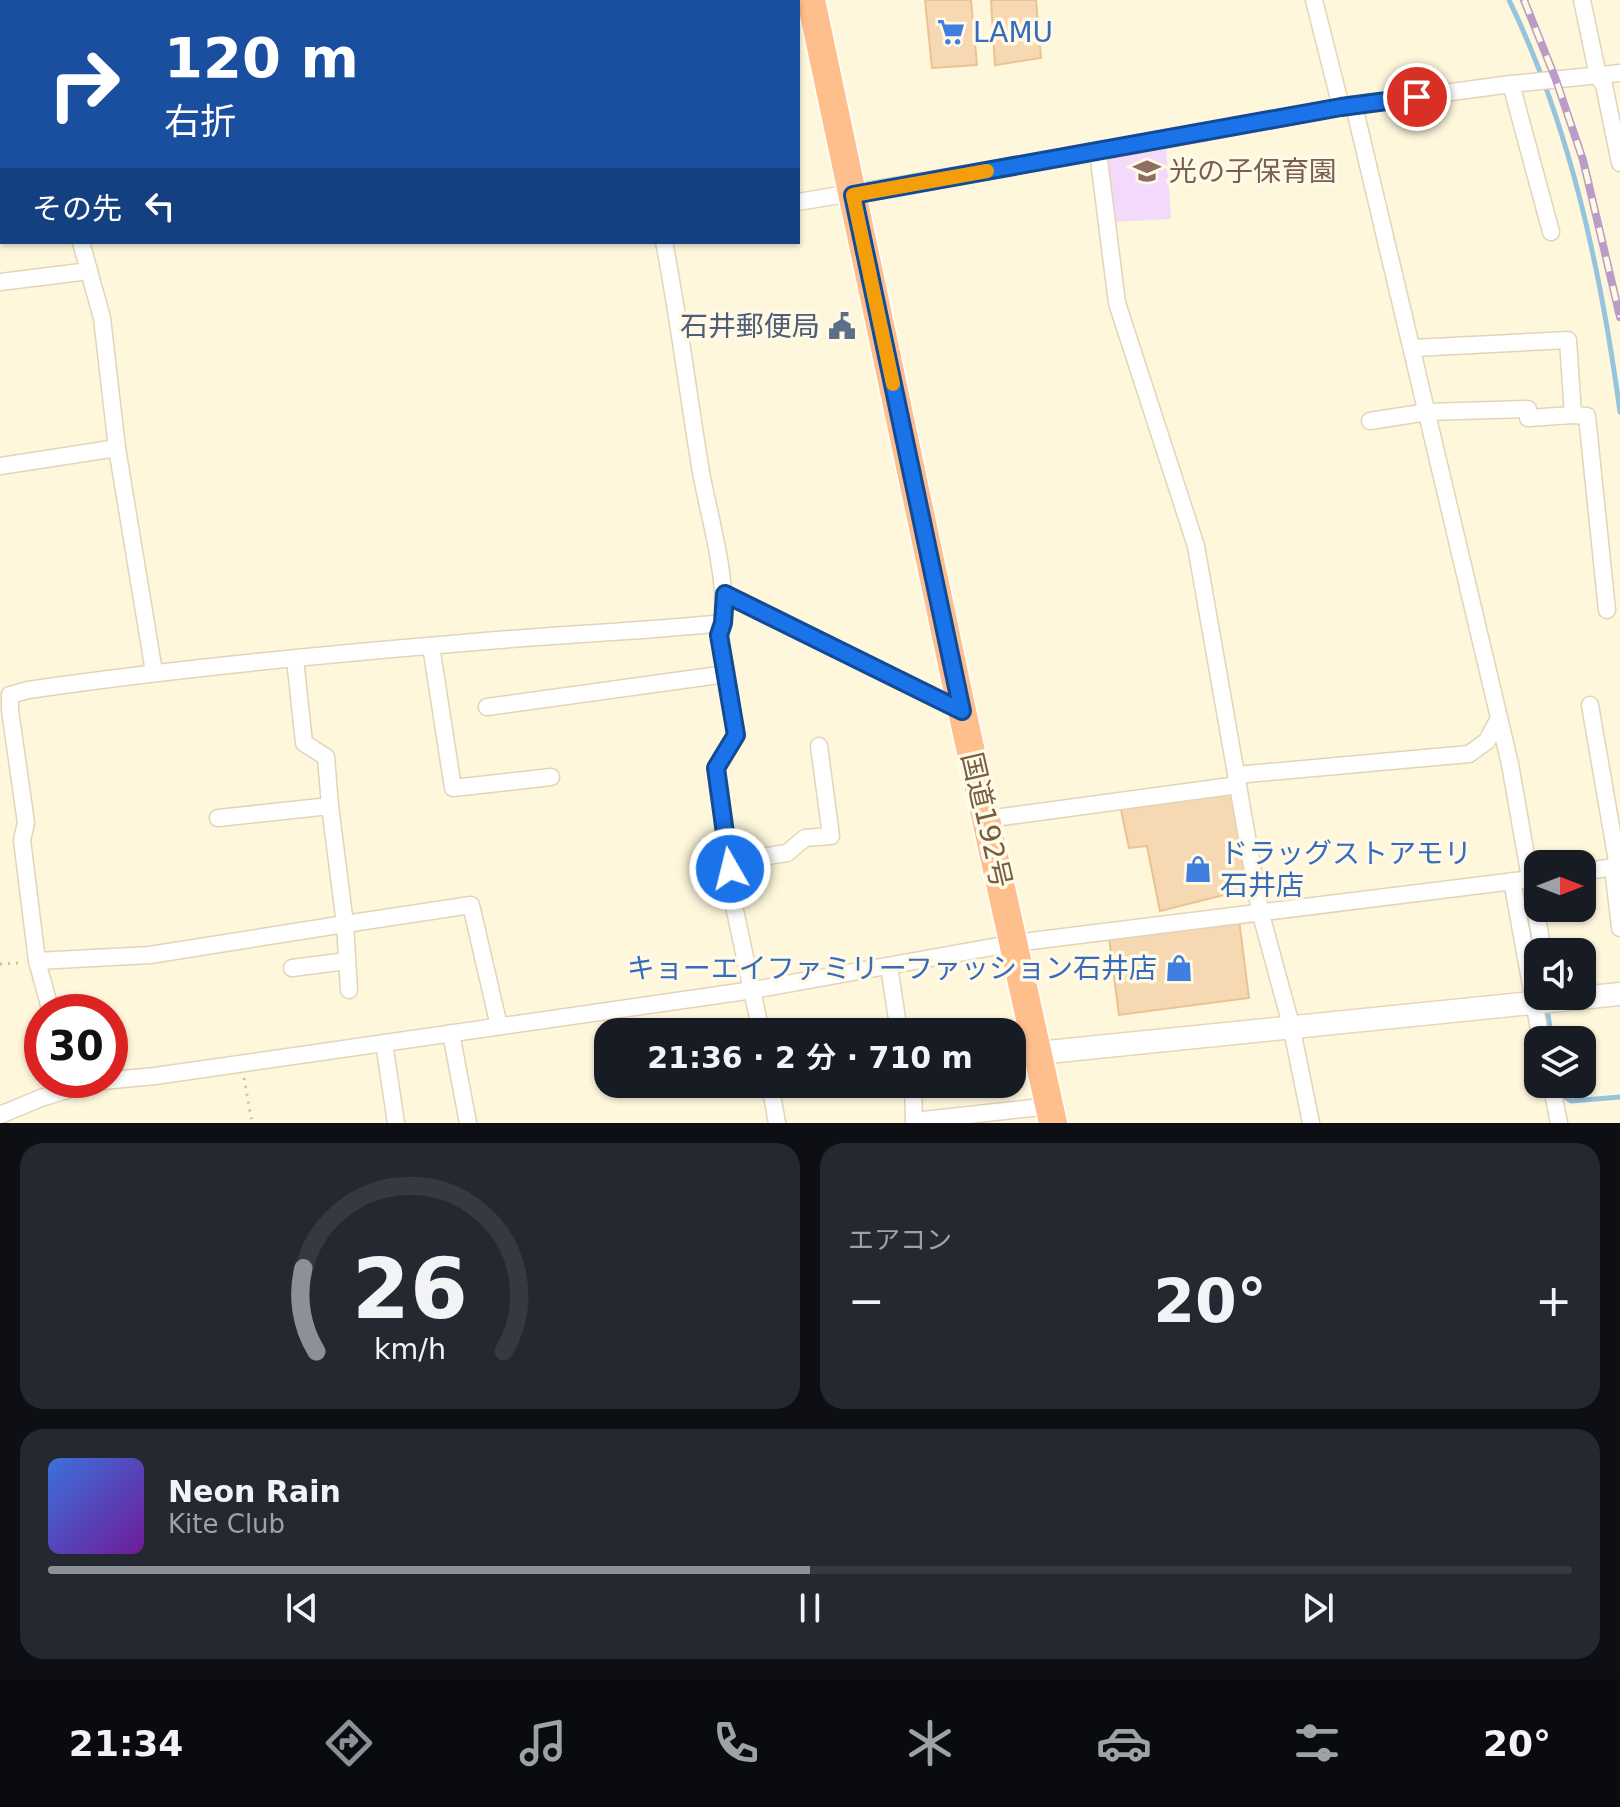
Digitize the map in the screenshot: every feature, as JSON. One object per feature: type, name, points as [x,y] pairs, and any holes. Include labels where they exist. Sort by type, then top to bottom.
[{"type":"highway","name":"国道192号","points":[[811,0],[962,711],[1052,1114]]},
{"type":"street","points":[[1314,0],[1348,106],[1414,348],[1510,764],[1524,865]]},
{"type":"street","points":[[1582,0],[1620,163]]},
{"type":"street","points":[[800,202],[853,195],[1348,106],[1620,73]]},
{"type":"street","points":[[1511,84],[1551,232]]},
{"type":"street","points":[[1098,152],[1117,303],[1196,546],[1260,911],[1291,1025],[1311,1123]]},
{"type":"street","points":[[82,244],[102,318],[117,448],[154,672]]},
{"type":"street","points":[[664,244],[709,517],[725,594],[719,635],[736,735],[716,768],[734,906],[758,1018]]},
{"type":"street","points":[[0,282],[89,271]]},
{"type":"street","points":[[1414,348],[1568,340],[1573,415]]},
{"type":"street","points":[[1370,421],[1427,412],[1528,409],[1528,418],[1587,416],[1607,610]]},
{"type":"street","points":[[0,466],[117,448]]},
{"type":"street","points":[[725,594],[962,711]]},
{"type":"street","points":[[46,994],[37,961],[22,840],[26,823],[10,710],[5,696],[154,672],[723,623]]},
{"type":"street","points":[[431,646],[453,788],[551,777]]},
{"type":"street","points":[[295,659],[304,743],[326,757],[345,924],[349,990]]},
{"type":"street","points":[[487,707],[726,674]]},
{"type":"street","points":[[1590,705],[1617,867],[1620,928]]},
{"type":"street","points":[[987,819],[1237,780],[1469,754],[1487,741],[1499,718]]},
{"type":"street","points":[[729,862],[787,853],[805,838],[831,836],[819,746]]},
{"type":"street","points":[[218,818],[330,806]]},
{"type":"street","points":[[1596,870],[1617,867]]},
{"type":"street","points":[[128,1076],[753,990],[1015,943],[1524,879]]},
{"type":"street","points":[[37,961],[150,955],[471,905],[499,1026]]},
{"type":"street","points":[[292,968],[347,961]]},
{"type":"street","points":[[889,966],[897,1018]]},
{"type":"street","points":[[1596,996],[1620,994]]},
{"type":"street","points":[[1038,1053],[1524,1002]]},
{"type":"street","points":[[451,1033],[468,1123]]},
{"type":"street","points":[[384,1043],[396,1123]]},
{"type":"street","points":[[0,1115],[41,1098]]},
{"type":"street","points":[[773,1098],[777,1123]]},
{"type":"street","points":[[913,1098],[914,1121],[1052,1114]]},
{"type":"street","points":[[1554,1098],[1559,1123]]},
{"type":"path","points":[[0,964],[37,961]]},
{"type":"path","points":[[241,1062],[252,1123]]},
{"type":"shaded area","points":[[1166,146],[1171,219],[1112,222],[1103,158]]},
{"type":"building","name":"LAMU","points":[[925,0],[971,0],[977,65],[932,68]]},
{"type":"building","name":"LAMU","points":[[991,0],[1036,0],[1041,58],[995,65]]},
{"type":"building","name":"ドラッグストアモリ 石井店","points":[[1231,792],[1248,889],[1160,911],[1147,846],[1129,848],[1120,805]]},
{"type":"building","name":"キョーエイファミリーファッション石井店","points":[[1239,920],[1249,998],[1119,1015],[1109,938]]},
{"type":"waterway","points":[[1509,0],[1550,99],[1581,202],[1603,307],[1620,412]]},
{"type":"waterway","points":[[1548,1015],[1550,1026]]},
{"type":"waterway","points":[[1566,1098],[1571,1101],[1620,1097]]},
{"type":"railway","points":[[1524,0],[1583,160],[1620,317]]},
{"type":"slow traffic","points":[[893,384],[853,195],[987,171]]},
{"type":"place","name":"LAMU","points":[[951,32]]},
{"type":"place","name":"光の子保育園","points":[[1147,171]]},
{"type":"place","name":"石井郵便局","points":[[842,326]]},
{"type":"place","name":"ドラッグストアモリ 石井店","points":[[1198,869]]},
{"type":"place","name":"キョーエイファミリーファッション石井店","points":[[1179,968]]},
{"type":"route","points":[[730,869],[716,768],[736,735],[719,635],[725,594],[962,711],[853,195],[1341,107],[1417,97]]}]
